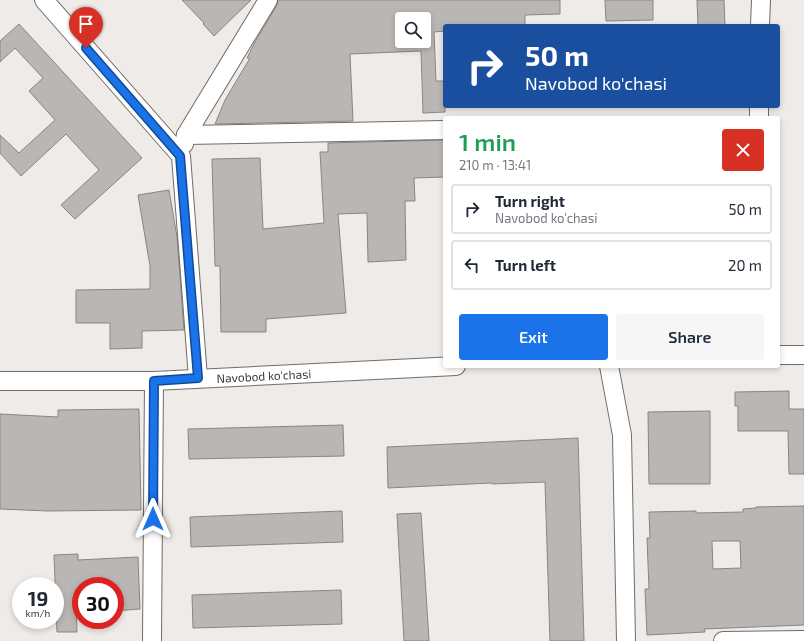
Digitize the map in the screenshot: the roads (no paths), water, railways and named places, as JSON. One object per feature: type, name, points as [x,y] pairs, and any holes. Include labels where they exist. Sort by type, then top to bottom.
[{"type":"street","points":[[44,0],[180,156]]},
{"type":"street","points":[[198,378],[180,156],[186,135],[268,0]]},
{"type":"street","points":[[760,24],[761,0]]},
{"type":"street","points":[[186,135],[443,130]]},
{"type":"street","points":[[780,355],[804,355]]},
{"type":"street","name":"Navobod ko'chasi","points":[[0,381],[154,381],[443,367]]},
{"type":"street","points":[[609,368],[622,435],[626,641]]},
{"type":"street","points":[[152,641],[154,381]]},
{"type":"street","points":[[723,641],[804,640]]}]
